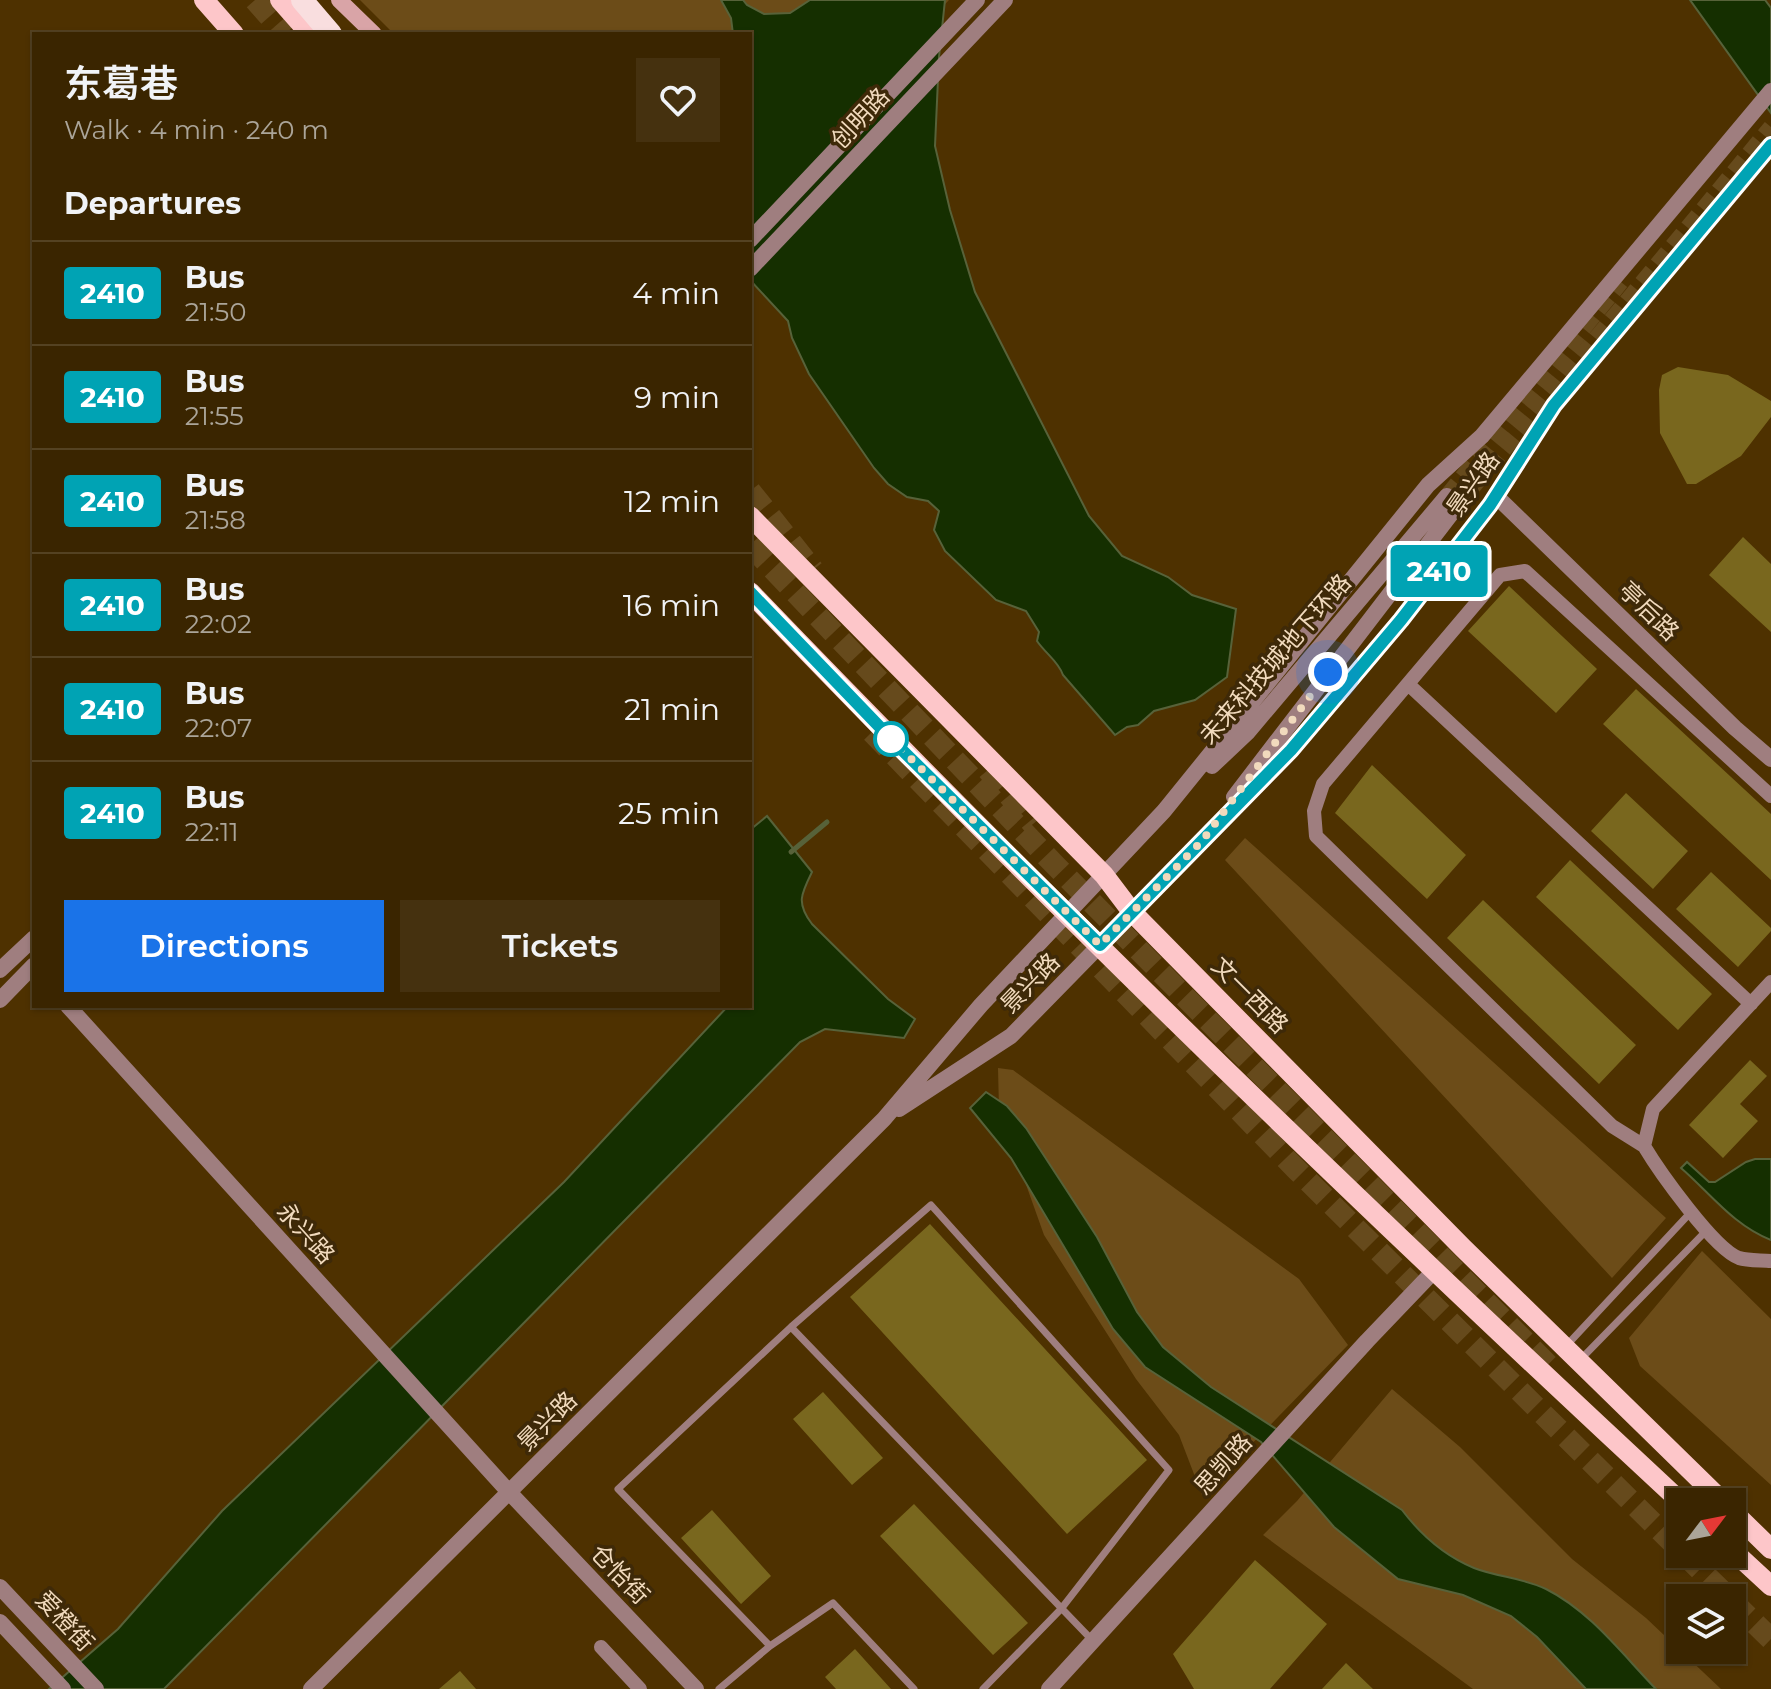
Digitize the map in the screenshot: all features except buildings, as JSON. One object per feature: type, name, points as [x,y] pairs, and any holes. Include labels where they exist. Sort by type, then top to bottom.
[{"type":"highway","points":[[302,0],[329,32]]},
{"type":"main road","points":[[204,0],[232,32]]},
{"type":"main road","points":[[280,0],[308,32]]},
{"type":"main road","points":[[339,0],[372,32]]},
{"type":"main road","name":"文一西路","points":[[752,518],[1104,875],[1132,912],[1463,1248],[1709,1488]]},
{"type":"main road","points":[[752,594],[899,747],[1433,1272],[1666,1488]]},
{"type":"main road","points":[[1746,1525],[1771,1549]]},
{"type":"main road","points":[[1746,1563],[1771,1586]]},
{"type":"street","name":"创明路","points":[[752,238],[977,0]]},
{"type":"street","name":"创明路","points":[[752,267],[1005,0]]},
{"type":"street","name":"景兴路","points":[[311,1689],[884,1119],[981,1005],[1164,811],[1428,485],[1482,436],[1771,91]]},
{"type":"street","name":"景兴路","points":[[884,1119],[1011,1036],[1291,750],[1401,620],[1496,496],[1554,405],[1771,145]]},
{"type":"street","name":"亭后路","points":[[1496,496],[1735,728],[1771,759]]},
{"type":"street","name":"未来科技城地下环路","points":[[1164,811],[1247,733],[1453,500],[1202,841]]},
{"type":"street","points":[[1771,796],[1525,571],[1500,575],[1323,784],[1314,811],[1316,836],[1612,1126],[1644,1146],[1656,1167],[1707,1230],[1738,1257],[1771,1261]]},
{"type":"street","points":[[1408,684],[1751,1004]]},
{"type":"street","points":[[0,970],[32,940]]},
{"type":"street","points":[[20,952],[32,965]]},
{"type":"street","points":[[0,1000],[32,969]]},
{"type":"street","points":[[1644,1146],[1653,1109],[1771,982]]},
{"type":"street","name":"永兴路","points":[[70,1008],[509,1492]]},
{"type":"street","name":"思凯路","points":[[1049,1689],[1433,1272]]},
{"type":"street","name":"仓怡街","points":[[509,1492],[696,1689]]},
{"type":"street","name":"爱橙街","points":[[0,1587],[96,1689]]},
{"type":"street","name":"爱橙街","points":[[0,1622],[63,1689]]},
{"type":"street","points":[[601,1647],[640,1689]]},
{"type":"lane","points":[[770,1646],[618,1489],[791,1327],[931,1205],[1169,1470],[1061,1609],[983,1689]]},
{"type":"lane","points":[[1572,1355],[1691,1212]]},
{"type":"lane","points":[[1572,1355],[1707,1230]]},
{"type":"lane","points":[[791,1327],[1093,1641]]},
{"type":"lane","points":[[719,1689],[770,1646],[833,1603],[914,1689]]},
{"type":"shaded area","points":[[360,0],[949,0],[752,210],[752,32],[392,32]]},
{"type":"shaded area","points":[[721,0],[743,0],[764,14],[790,13],[810,0],[945,0],[935,146],[950,210],[975,292],[1089,516],[1122,556],[1168,577],[1192,595],[1236,609],[1227,677],[1195,700],[1154,711],[1138,725],[1127,727],[1115,735],[1037,641],[1039,632],[1026,611],[996,600],[945,551],[934,530],[939,511],[928,501],[907,497],[888,484],[809,374],[792,338],[788,321],[752,282],[752,32],[733,32],[731,18]]},
{"type":"shaded area","points":[[1690,0],[1765,0],[1771,8],[1771,113]]},
{"type":"shaded area","points":[[767,816],[812,872],[802,898],[804,910],[812,924],[888,999],[915,1019],[904,1038],[825,1029],[800,1042],[164,1689],[49,1689],[118,1629],[222,1511],[564,1182],[726,1008],[752,1008],[752,828]]},
{"type":"shaded area","points":[[1245,838],[1666,1218],[1612,1278],[1225,860]]},
{"type":"shaded area","points":[[998,1068],[1013,1070],[1299,1279],[1348,1345],[1202,1495],[1179,1435],[1136,1379],[1044,1235],[999,1109]]},
{"type":"shaded area","points":[[986,1092],[1007,1106],[1026,1128],[1097,1237],[1137,1312],[1163,1347],[1211,1387],[1402,1510],[1443,1551],[1474,1568],[1538,1585],[1562,1598],[1605,1634],[1656,1689],[1586,1689],[1537,1637],[1511,1616],[1463,1595],[1398,1579],[1334,1527],[1261,1442],[1145,1367],[1113,1329],[1011,1158],[970,1108]]},
{"type":"shaded area","points":[[1755,1159],[1771,1159],[1771,1240],[1734,1218],[1681,1168],[1687,1162],[1709,1182],[1715,1182]]},
{"type":"shaded area","points":[[1702,1251],[1771,1319],[1771,1485],[1640,1366],[1629,1338]]},
{"type":"shaded area","points":[[1392,1389],[1460,1447],[1572,1559],[1666,1637],[1666,1664],[1695,1664],[1721,1689],[1656,1689],[1605,1634],[1562,1598],[1538,1585],[1463,1563],[1434,1544],[1402,1510],[1398,1579],[1470,1598],[1510,1616],[1541,1640],[1586,1689],[1473,1689],[1263,1535],[1297,1501]]},
{"type":"waterway","points":[[791,852],[827,822]]},
{"type":"tunnel","points":[[255,0],[283,32]]},
{"type":"tunnel","points":[[1458,505],[1771,127]]},
{"type":"tunnel","points":[[1447,496],[1621,282]]},
{"type":"tunnel","points":[[752,494],[813,570]]},
{"type":"tunnel","points":[[752,547],[1054,864],[1552,1369]]},
{"type":"tunnel","points":[[872,732],[1296,1169],[1666,1536]]},
{"type":"tunnel","points":[[988,770],[1033,824]]},
{"type":"tunnel","points":[[1698,1568],[1715,1584]]},
{"type":"tunnel","points":[[1746,1615],[1771,1639]]},
{"type":"bus line","name":"2410","points":[[752,594],[899,747],[1100,945],[1291,750],[1401,620],[1490,505],[1554,405],[1771,145]]},
{"type":"route","points":[[891,739],[1100,945],[1202,841],[1328,672]]}]
